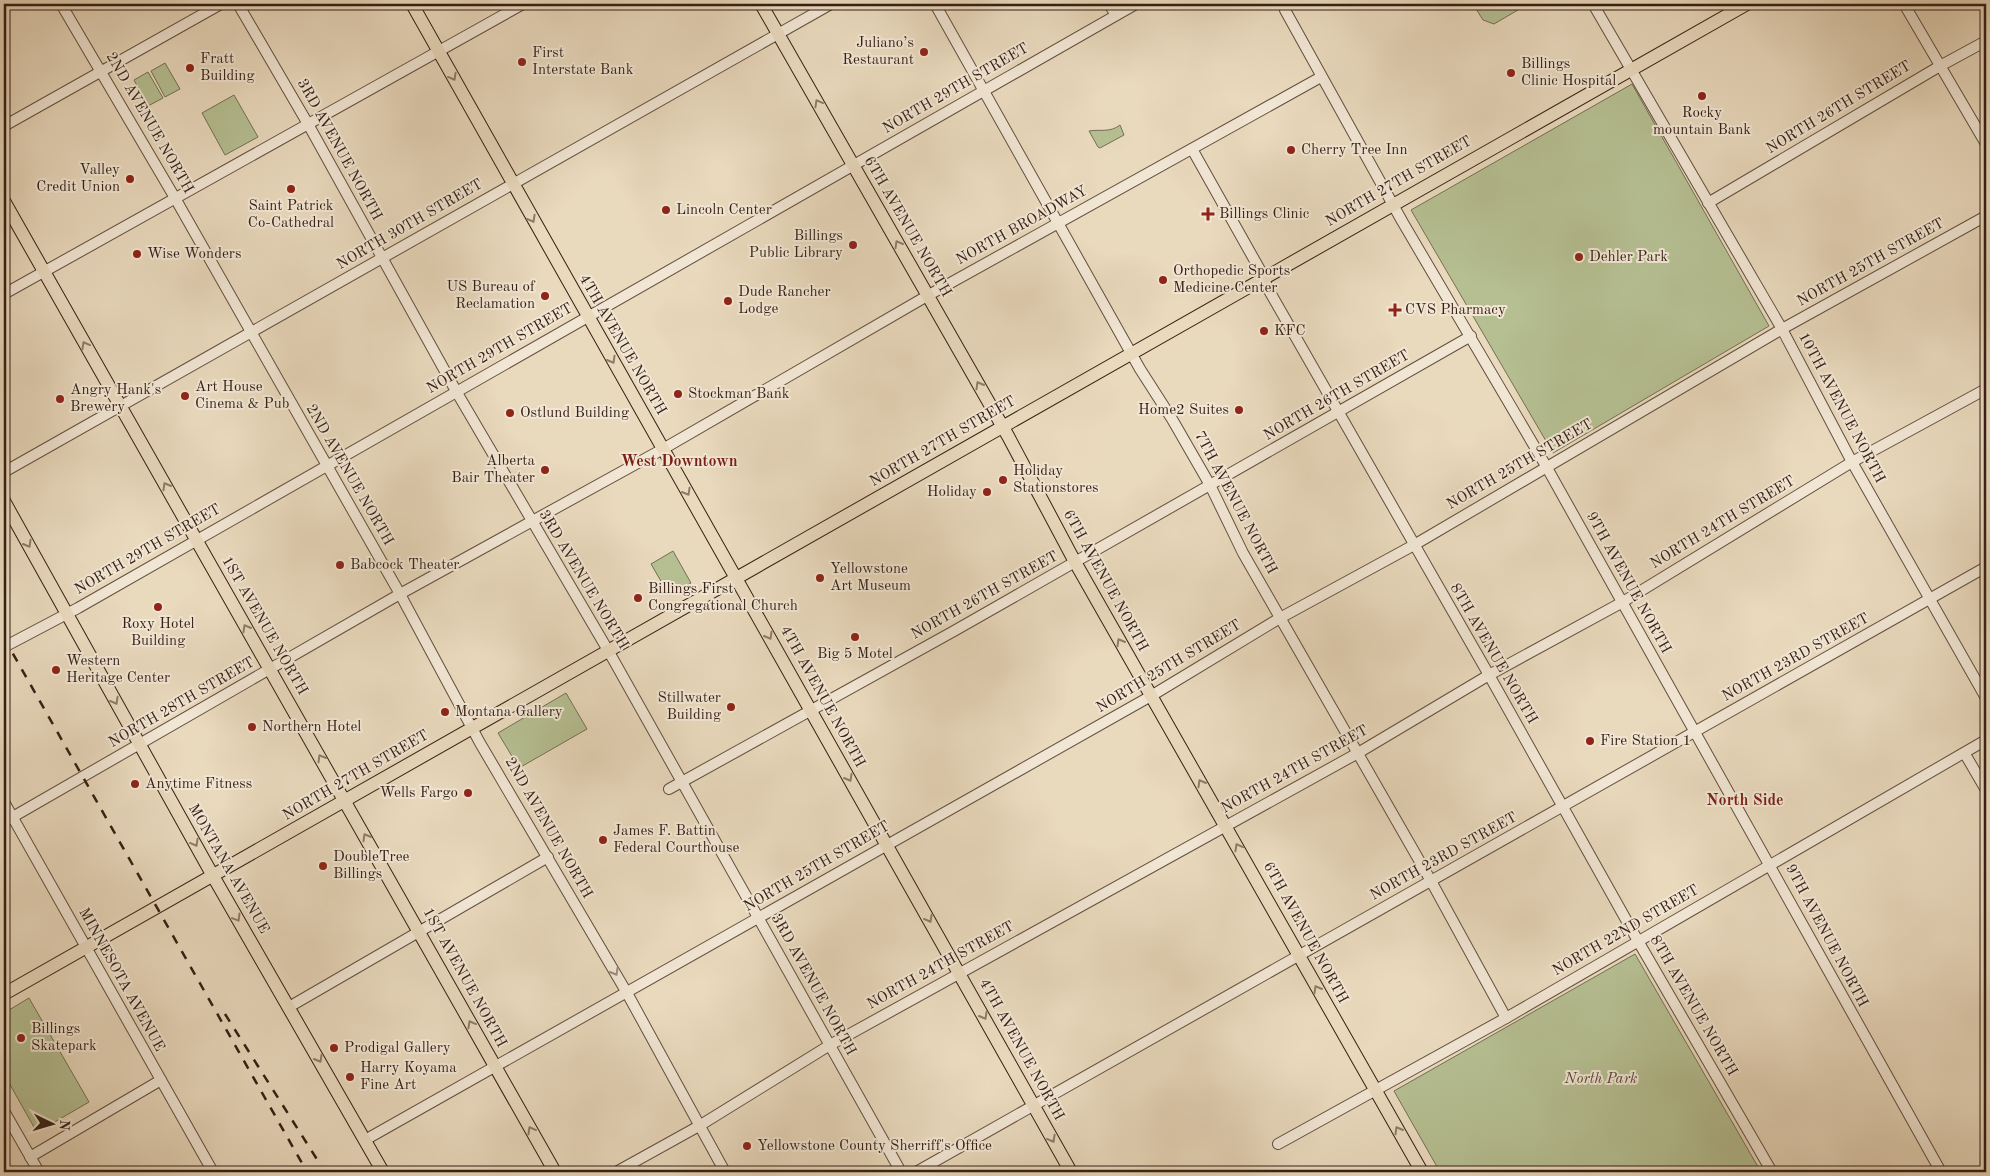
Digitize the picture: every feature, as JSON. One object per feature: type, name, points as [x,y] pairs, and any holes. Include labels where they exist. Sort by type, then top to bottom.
[{"type":"main road","name":"4TH AVENUE NORTH","points":[[412,4],[1071,1172]]},
{"type":"main road","name":"6TH AVENUE NORTH","points":[[762,4],[852,165],[1003,427],[1075,562],[1422,1172]]},
{"type":"main road","name":"NORTH 27TH STREET","points":[[4,994],[1747,4]]},
{"type":"main road","name":"1ST AVENUE NORTH","points":[[4,201],[555,1172]]},
{"type":"main road","name":"MONTANA AVENUE","points":[[4,502],[212,876],[383,1172]]},
{"type":"street","name":"2ND AVENUE NORTH","points":[[62,4],[175,198],[400,594],[473,727],[627,993],[726,1172]]},
{"type":"street","points":[[4,126],[221,4]]},
{"type":"street","name":"3RD AVENUE NORTH","points":[[238,4],[308,124],[456,391],[609,652],[901,1172]]},
{"type":"street","points":[[4,294],[522,4]]},
{"type":"street","name":"NORTH 30TH STREET","points":[[4,472],[831,4]]},
{"type":"street","name":"7TH AVENUE NORTH","points":[[935,4],[1132,354],[1210,486],[1243,553],[1431,882],[1506,1018]]},
{"type":"street","points":[[1109,4],[1116,16]]},
{"type":"street","name":"NORTH 29TH STREET","points":[[6,646],[67,614],[1136,4]]},
{"type":"street","name":"10TH AVENUE NORTH","points":[[1593,4],[1782,329],[1852,462],[1986,698]]},
{"type":"street","points":[[1904,4],[1986,144]]},
{"type":"street","name":"9TH AVENUE NORTH","points":[[1282,6],[1320,77],[1546,466],[1770,864],[1846,1006],[1940,1172]]},
{"type":"street","name":"NORTH 26TH STREET","points":[[1708,203],[1940,66],[1986,41]]},
{"type":"street","name":"NORTH BROADWAY","points":[[663,449],[927,296],[1320,77]]},
{"type":"street","name":"8TH AVENUE NORTH","points":[[1192,149],[1264,277],[1267,287],[1489,675],[1638,941],[1772,1172]]},
{"type":"street","name":"NORTH 25TH STREET","points":[[365,1140],[1151,696],[1280,618],[1414,546],[1546,466],[1782,329],[1986,216]]},
{"type":"street","name":"NORTH 26TH STREET","points":[[669,789],[1210,486],[1471,336]]},
{"type":"street","name":"NORTH 24TH STREET","points":[[616,1172],[699,1126],[830,1045],[1358,753],[1489,675],[1621,602],[1852,462],[1986,389]]},
{"type":"street","name":"NORTH 28TH STREET","points":[[8,819],[400,594],[532,523],[663,449]]},
{"type":"street","name":"NORTH 23RD STREET","points":[[916,1172],[1986,567]]},
{"type":"street","name":"NORTH 22ND STREET","points":[[1278,1144],[1506,1018],[1770,864],[1965,754],[1986,740]]},
{"type":"street","points":[[1965,754],[1986,790]]},
{"type":"street","name":"MINNESOTA AVENUE","points":[[4,802],[8,819],[85,947],[213,1172]]},
{"type":"street","points":[[289,1007],[548,857]]},
{"type":"street","points":[[30,1157],[161,1080]]},
{"type":"street","points":[[4,1111],[39,1172]]},
{"type":"green space","points":[[1473,4],[1522,4],[1523,7],[1494,24],[1483,20]]},
{"type":"green space","points":[[165,63],[180,89],[165,97],[151,71]]},
{"type":"green space","points":[[148,72],[163,98],[148,106],[134,80]]},
{"type":"green space","points":[[1632,84],[1769,326],[1553,453],[1411,210]]},
{"type":"green space","points":[[234,95],[258,137],[225,155],[202,113]]},
{"type":"green space","points":[[1120,125],[1124,135],[1100,148],[1089,131],[1109,130]]},
{"type":"green space","points":[[673,551],[691,583],[669,595],[651,564]]},
{"type":"green space","points":[[566,693],[587,729],[519,768],[498,733]]},
{"type":"green space","name":"North Park","points":[[1635,954],[1761,1172],[1440,1172],[1394,1091]]},
{"type":"green space","points":[[29,998],[89,1102],[41,1130],[35,1129],[4,1074],[4,1013]]},
{"type":"railway","points":[[4,638],[307,1172]]},
{"type":"railway","points":[[225,1014],[325,1172]]},
{"type":"place","name":"Juliano’s Restaurant","points":[[924,52]]},
{"type":"place","name":"First Interstate Bank","points":[[522,62]]},
{"type":"place","name":"Fratt Building","points":[[190,68]]},
{"type":"place","name":"Billings Clinic Hospital","points":[[1511,73]]},
{"type":"place","name":"Rocky mountain Bank","points":[[1702,96]]},
{"type":"place","name":"Cherry Tree Inn","points":[[1291,150]]},
{"type":"place","name":"Valley Credit Union","points":[[130,179]]},
{"type":"place","name":"Saint Patrick Co-Cathedral","points":[[291,189]]},
{"type":"place","name":"Lincoln Center","points":[[666,210]]},
{"type":"place","name":"Billings Clinic","points":[[1208,214]]},
{"type":"place","name":"Billings Public Library","points":[[853,245]]},
{"type":"place","name":"Wise Wonders","points":[[137,254]]},
{"type":"place","name":"Dehler Park","points":[[1579,257]]},
{"type":"place","name":"Orthopedic Sports Medicine Center","points":[[1163,280]]},
{"type":"place","name":"US Bureau of Reclamation","points":[[545,296]]},
{"type":"place","name":"Dude Rancher Lodge","points":[[728,301]]},
{"type":"place","name":"CVS Pharmacy","points":[[1395,310]]},
{"type":"place","name":"KFC","points":[[1264,331]]},
{"type":"place","name":"Stockman Bank","points":[[678,394]]},
{"type":"place","name":"Art House Cinema & Pub","points":[[185,396]]},
{"type":"place","name":"Angry Hank's Brewery","points":[[60,399]]},
{"type":"place","name":"Home2 Suites","points":[[1239,410]]},
{"type":"place","name":"Ostlund Building","points":[[510,413]]},
{"type":"place","name":"Alberta Bair Theater","points":[[545,470]]},
{"type":"place","name":"Holiday Stationstores","points":[[1003,480]]},
{"type":"place","name":"Holiday","points":[[987,492]]},
{"type":"place","name":"Babcock Theater","points":[[340,565]]},
{"type":"place","name":"Yellowstone Art Museum","points":[[820,578]]},
{"type":"place","name":"Billings First Congregational Church","points":[[638,598]]},
{"type":"place","name":"Roxy Hotel Building","points":[[158,607]]},
{"type":"place","name":"Big 5 Motel","points":[[855,637]]},
{"type":"place","name":"Western Heritage Center","points":[[56,670]]},
{"type":"place","name":"Stillwater Building","points":[[731,707]]},
{"type":"place","name":"Montana Gallery","points":[[445,712]]},
{"type":"place","name":"Northern Hotel","points":[[252,727]]},
{"type":"place","name":"Fire Station 1","points":[[1590,741]]},
{"type":"place","name":"Anytime Fitness","points":[[135,784]]},
{"type":"place","name":"Wells Fargo","points":[[468,793]]},
{"type":"place","name":"James F. Battin Federal Courthouse","points":[[603,840]]},
{"type":"place","name":"DoubleTree Billings","points":[[323,866]]},
{"type":"place","name":"Billings Skatepark","points":[[21,1038]]},
{"type":"place","name":"Prodigal Gallery","points":[[334,1048]]},
{"type":"place","name":"Harry Koyama Fine Art","points":[[350,1077]]},
{"type":"place","name":"Yellowstone County Sherriff's Office","points":[[747,1146]]},
{"type":"district","name":"West Downtown","points":[[679,462]]},
{"type":"district","name":"North Side","points":[[1745,801]]}]
